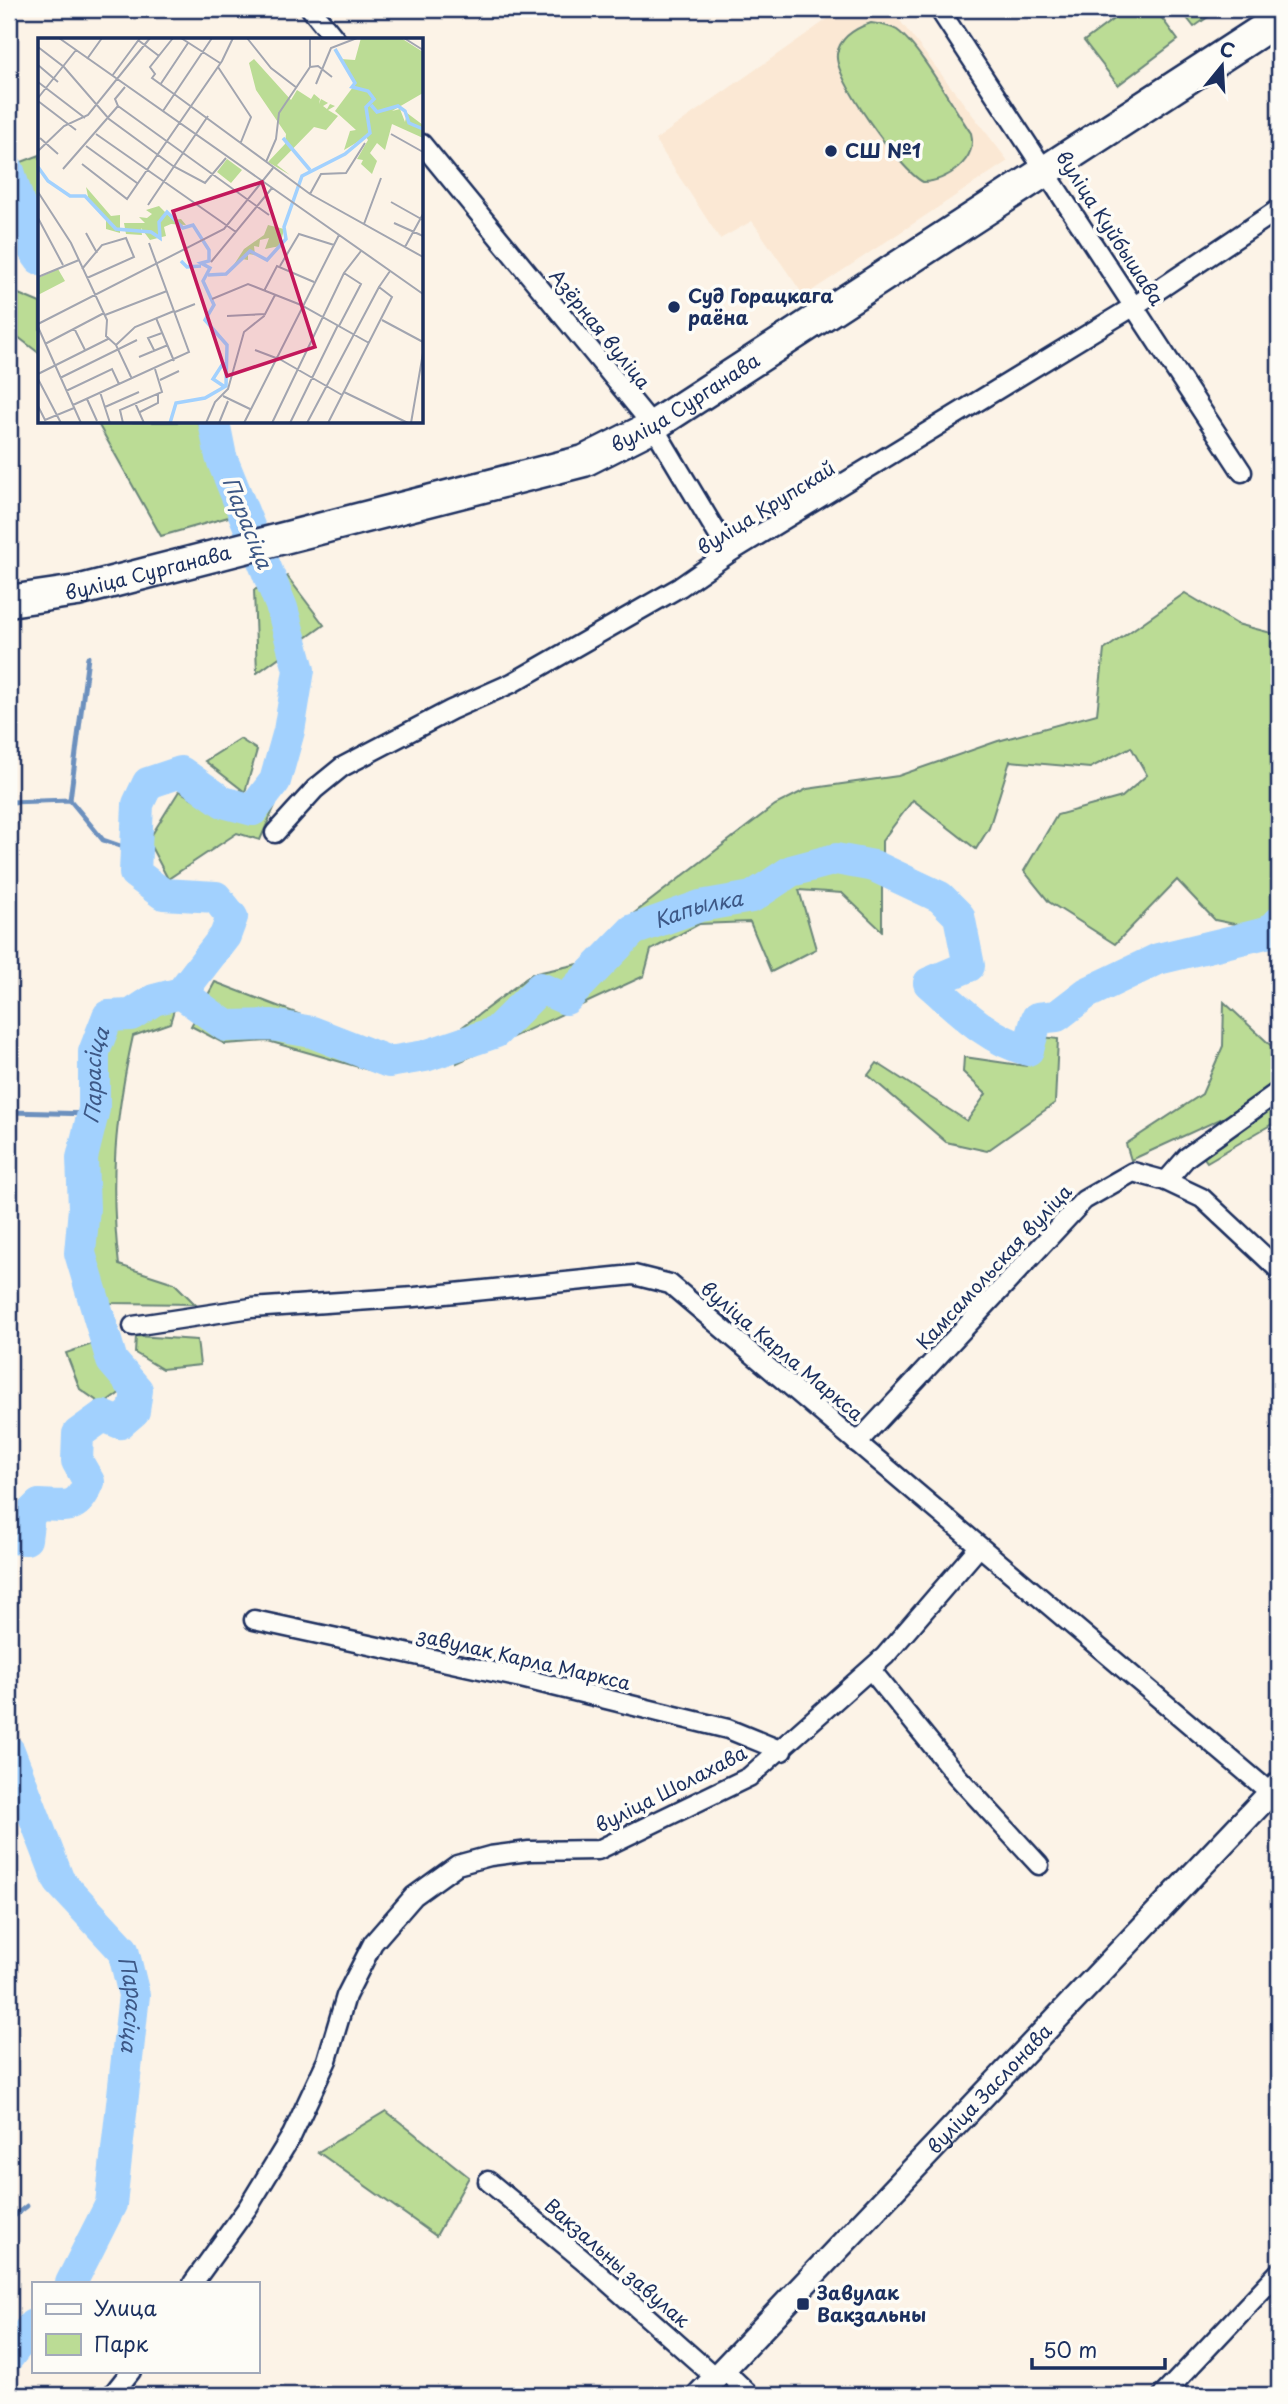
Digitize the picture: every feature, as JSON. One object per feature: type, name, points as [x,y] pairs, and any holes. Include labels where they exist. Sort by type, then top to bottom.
[{"type":"main road","name":"вуліца Сурганава","points":[[9,601],[77,591],[584,461],[653,426],[1279,19]]},
{"type":"street","points":[[311,9],[335,38]]},
{"type":"street","name":"вуліца Куйбышава","points":[[939,9],[1136,305],[1242,472]]},
{"type":"street","name":"Азёрная вуліца","points":[[424,146],[653,426],[729,553]]},
{"type":"street","name":"вуліца Крупскай","points":[[275,833],[315,789],[342,767],[451,710],[512,683],[680,587],[729,553],[1136,305],[1279,209]]},
{"type":"street","points":[[1166,1181],[1187,1157],[1279,1091]]},
{"type":"street","name":"Камсамольская вуліца","points":[[858,1443],[1084,1200],[1133,1172],[1166,1181],[1202,1198],[1279,1270]]},
{"type":"street","name":"вуліца Карла Маркса","points":[[133,1326],[251,1308],[415,1297],[634,1275],[670,1284],[979,1547],[1277,1792]]},
{"type":"street","name":"вуліца Шолахава","points":[[194,2282],[248,2207],[292,2135],[327,2060],[346,1996],[373,1943],[414,1896],[457,1865],[490,1856],[529,1851],[598,1850],[749,1777],[782,1751],[870,1670],[979,1547]]},
{"type":"street","name":"завулак Карла Маркса","points":[[254,1620],[521,1678],[728,1729],[782,1751]]},
{"type":"street","points":[[870,1670],[957,1776],[1039,1865]]},
{"type":"street","name":"вуліца Заслонава","points":[[699,2395],[1277,1792]]},
{"type":"street","name":"Вакзальны завулак","points":[[488,2181],[720,2374],[750,2395]]},
{"type":"street","points":[[1163,2395],[1279,2272]]},
{"type":"street","points":[[112,2395],[130,2372]]},
{"type":"shaded area","name":"СШ №1","points":[[842,9],[854,15],[870,9],[891,9],[1008,161],[804,296],[752,221],[720,239],[655,140]]},
{"type":"green space","points":[[1127,9],[1155,9],[1178,40],[1118,85],[1084,41]]},
{"type":"green space","points":[[1180,9],[1219,9],[1194,27]]},
{"type":"green space","points":[[871,23],[894,28],[906,38],[926,63],[971,133],[970,152],[950,174],[923,182],[913,174],[870,123],[846,83],[837,54],[841,43],[850,34]]},
{"type":"green space","points":[[9,139],[19,163],[38,156],[38,249],[9,248]]},
{"type":"green space","points":[[9,290],[38,302],[38,352],[9,330]]},
{"type":"green space","points":[[98,424],[199,424],[239,514],[161,536]]},
{"type":"green space","points":[[287,576],[324,625],[257,673],[254,590]]},
{"type":"green space","points":[[1185,593],[1237,624],[1279,635],[1279,904],[1254,928],[1215,920],[1177,880],[1115,944],[1049,902],[1024,871],[1057,815],[1122,797],[1147,775],[1131,747],[1090,768],[1010,761],[989,828],[976,849],[913,800],[882,841],[882,931],[842,893],[799,890],[816,949],[771,972],[750,922],[699,924],[651,950],[644,976],[457,1063],[457,1031],[532,974],[597,960],[624,921],[775,805],[807,789],[898,776],[998,741],[1097,714],[1104,650]]},
{"type":"green space","points":[[240,739],[257,750],[245,792],[205,761]]},
{"type":"green space","points":[[179,791],[211,809],[247,820],[274,808],[260,840],[237,833],[168,879],[148,841]]},
{"type":"green space","points":[[215,982],[379,1045],[369,1070],[268,1041],[225,1044],[191,1026]]},
{"type":"green space","points":[[1224,1002],[1279,1053],[1279,1081],[1236,1112],[1131,1160],[1126,1144],[1202,1094],[1223,1046]]},
{"type":"green space","points":[[175,1006],[170,1023],[133,1036],[118,1122],[114,1206],[119,1265],[174,1283],[195,1304],[109,1303],[89,1254],[92,1166],[103,1103],[101,1049],[113,1021],[141,1020]]},
{"type":"green space","points":[[1043,1037],[1058,1039],[1055,1103],[987,1151],[946,1142],[868,1075],[877,1063],[967,1121],[986,1094],[963,1072],[964,1057],[1026,1066]]},
{"type":"green space","points":[[1279,1101],[1279,1120],[1207,1162],[1202,1155]]},
{"type":"green space","points":[[136,1336],[197,1340],[200,1365],[162,1369],[135,1353]]},
{"type":"green space","points":[[95,1343],[99,1361],[125,1389],[103,1405],[80,1389],[66,1353]]},
{"type":"green space","points":[[386,2111],[469,2177],[436,2236],[318,2152]]},
{"type":"waterway","name":"Парасіца","points":[[9,171],[33,249],[38,256]]},
{"type":"waterway","name":"Парасіца","points":[[9,1538],[26,1539],[29,1515],[39,1505],[70,1505],[85,1491],[89,1482],[77,1461],[78,1434],[103,1416],[120,1423],[134,1411],[137,1390],[112,1361],[80,1253],[84,1208],[82,1158],[94,1109],[94,1052],[108,1016],[131,1015],[154,1000],[181,993],[225,936],[232,917],[216,897],[163,894],[135,873],[138,804],[148,783],[181,772],[223,802],[253,810],[275,781],[289,731],[299,670],[282,608],[221,457],[214,424]]},
{"type":"waterway","points":[[70,800],[88,657]]},
{"type":"waterway","points":[[9,802],[70,800],[103,840],[135,851]]},
{"type":"waterway","name":"Капылка","points":[[181,993],[226,1026],[272,1025],[312,1032],[389,1062],[425,1056],[496,1032],[540,988],[566,999],[633,930],[700,906],[752,897],[791,871],[836,859],[874,866],[940,897],[959,916],[969,966],[929,983],[987,1031],[1028,1050],[1037,1018],[1057,1016],[1087,993],[1158,959],[1266,933],[1279,922]]},
{"type":"waterway","points":[[9,1112],[93,1114]]},
{"type":"waterway","name":"Парасіца","points":[[9,1751],[59,1881],[123,1950],[134,1995],[111,2204],[72,2282]]},
{"type":"waterway","points":[[9,2220],[27,2206]]},
{"type":"waterway","name":"Парасіца","points":[[9,2356],[32,2326]]},
{"type":"place","name":"СШ №1","points":[[831,151]]},
{"type":"place","name":"Суд Горацкага раёна","points":[[674,307]]},
{"type":"place","name":"Завулак Вакзальны","points":[[803,2304]]}]
